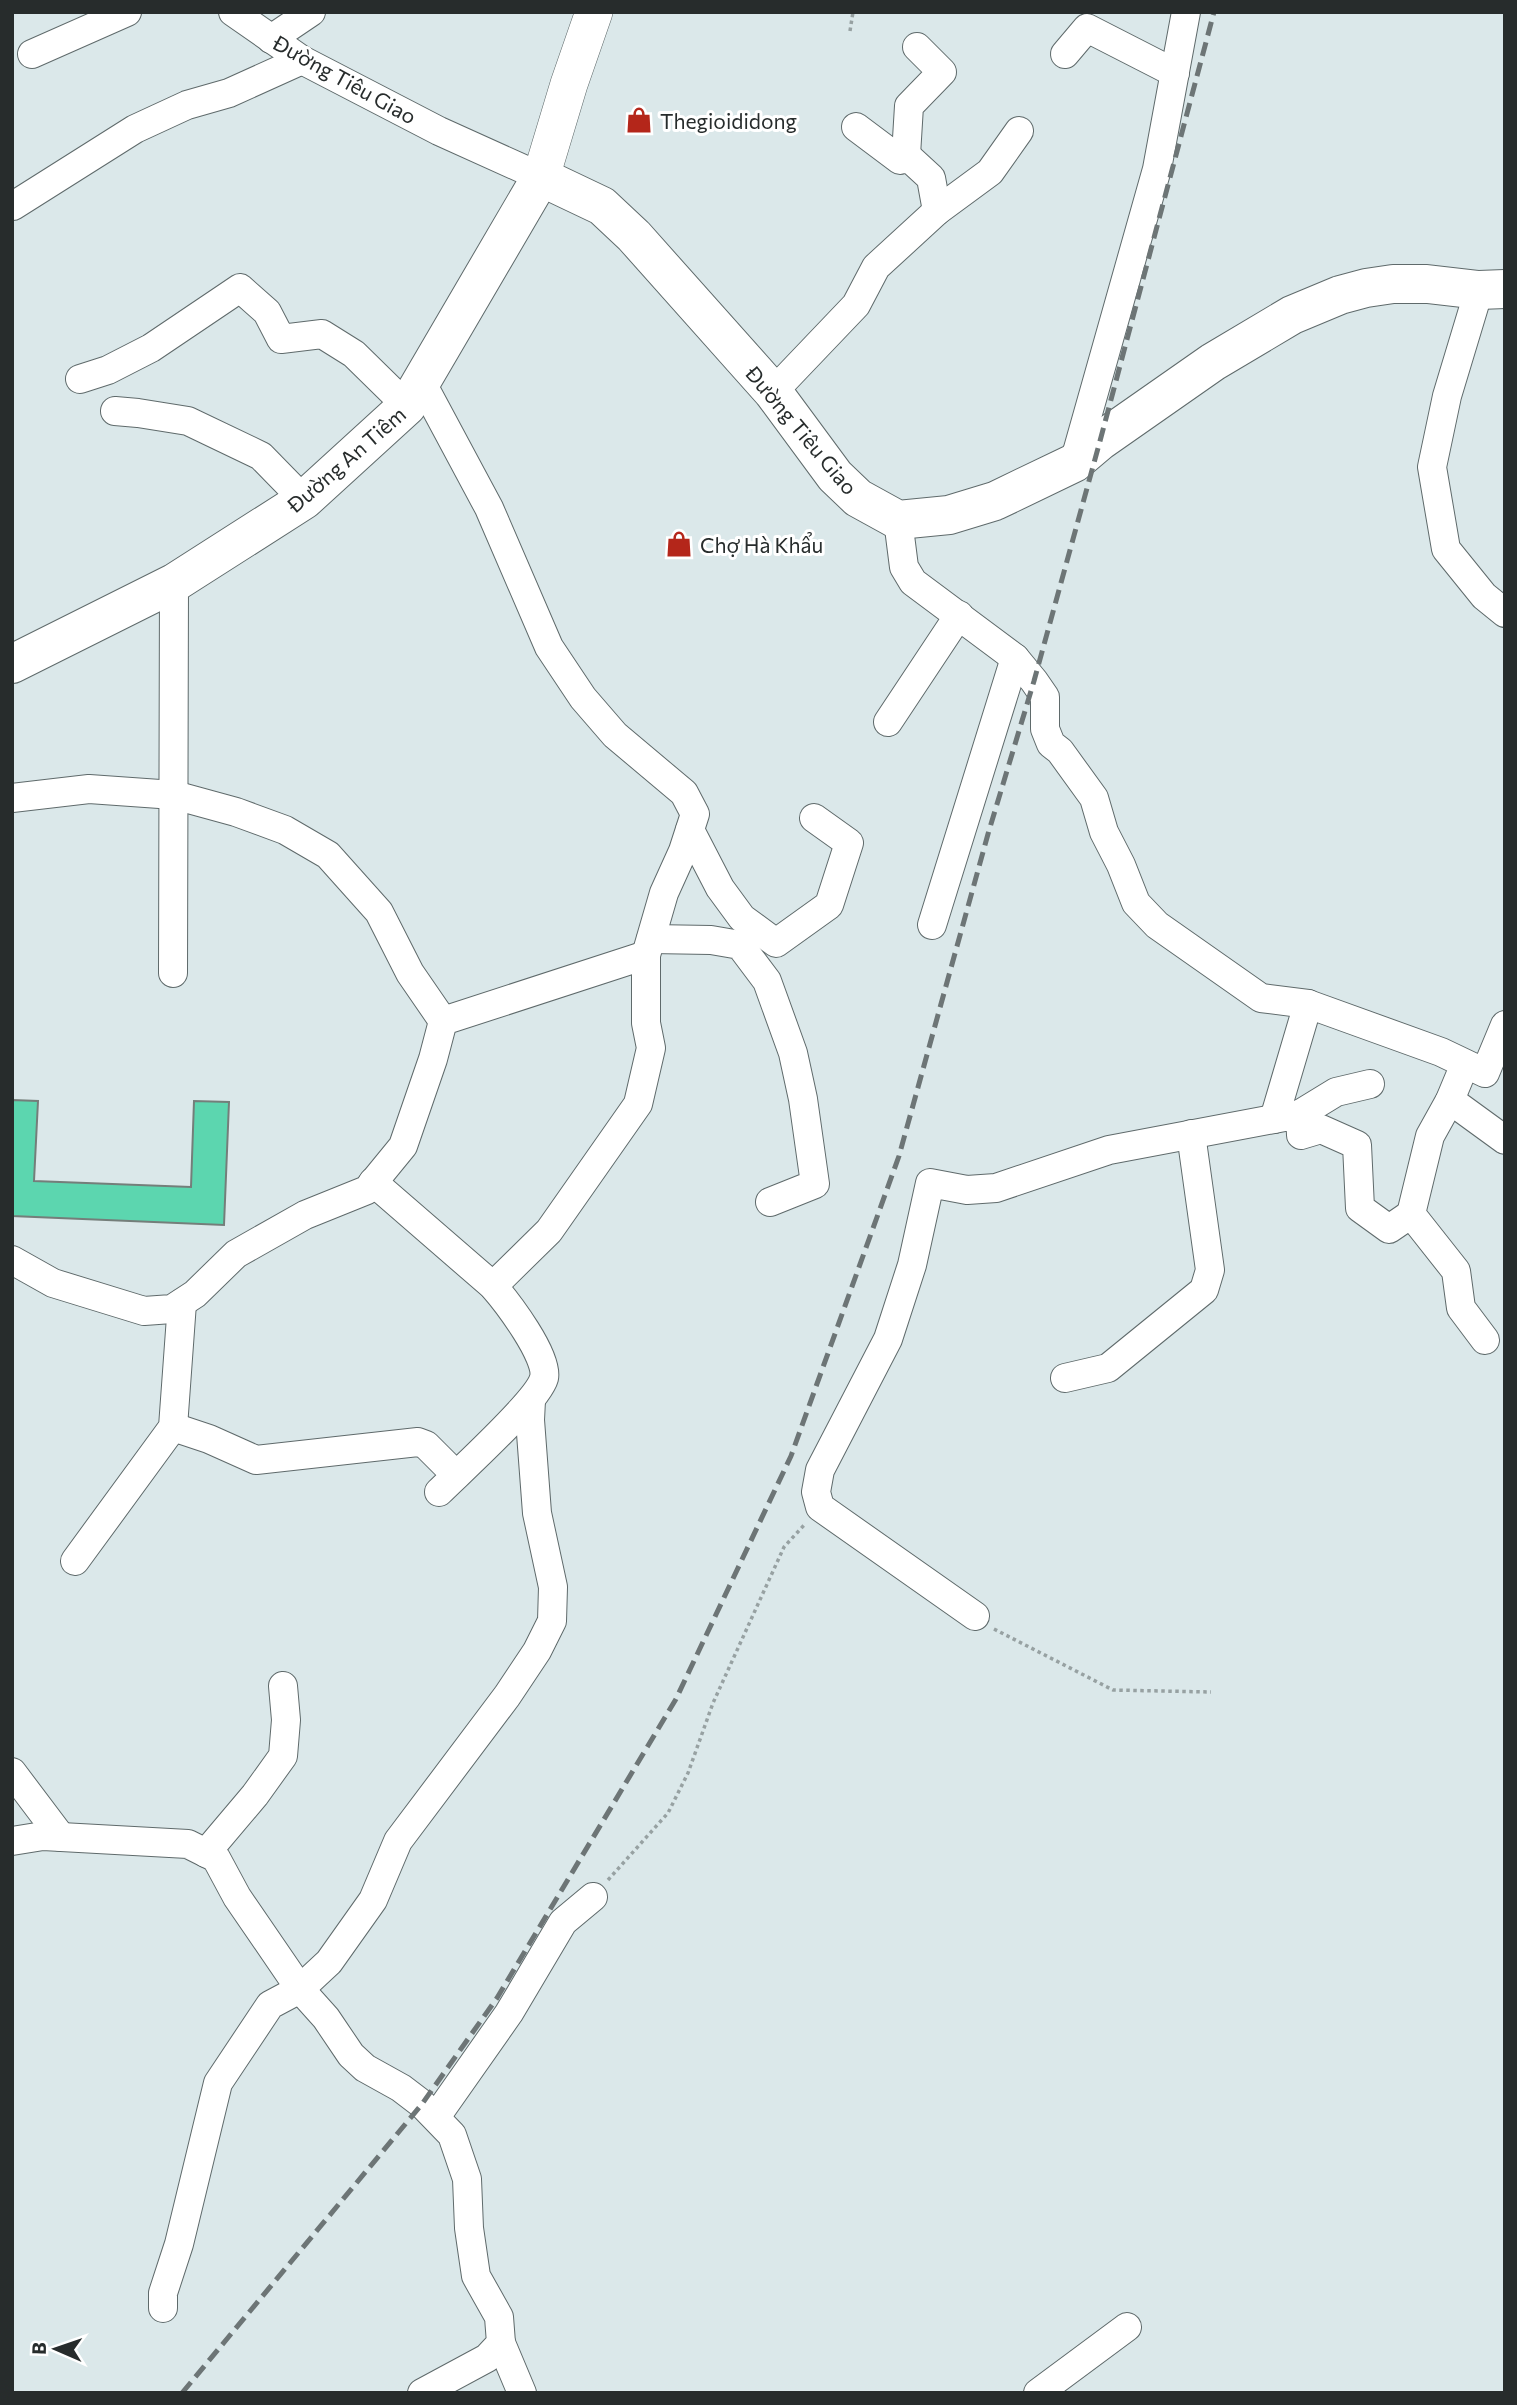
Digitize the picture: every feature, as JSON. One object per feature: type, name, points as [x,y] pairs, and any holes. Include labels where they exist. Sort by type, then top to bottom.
[{"type":"highway","name":"Đường Tiêu Giao","points":[[541,177],[602,205],[635,236],[773,392],[835,476],[858,498],[898,520]]},
{"type":"highway","name":"Đường An Tiêm","points":[[12,664],[174,583],[304,500],[415,395],[541,177]]},
{"type":"highway","points":[[898,520],[949,514],[995,501],[1074,463],[1100,441],[1213,362],[1304,310],[1340,295],[1394,284],[1492,290]]},
{"type":"main road","name":"Đường An Tiêm","points":[[541,177],[594,12]]},
{"type":"street","points":[[32,54],[127,12]]},
{"type":"street","name":"Đường Tiêu Giao","points":[[233,12],[302,60],[439,131],[541,177]]},
{"type":"street","points":[[271,39],[311,12]]},
{"type":"street","points":[[1074,463],[1157,169],[1186,12]]},
{"type":"street","points":[[1065,54],[1087,28],[1175,73]]},
{"type":"street","points":[[856,127],[900,160],[906,155],[909,106],[943,72],[917,47]]},
{"type":"street","points":[[13,206],[135,129],[187,105],[229,93],[302,60]]},
{"type":"street","points":[[773,392],[856,305],[876,267],[937,211],[990,172],[1019,131]]},
{"type":"street","points":[[906,155],[931,178],[937,211]]},
{"type":"street","points":[[80,379],[107,370],[151,348],[240,288],[267,312],[281,339],[321,334],[415,395],[489,508],[549,647],[583,698],[615,735],[684,793],[695,814],[664,893],[648,947],[646,1023],[650,1048],[638,1104],[549,1231],[493,1286]]},
{"type":"street","points":[[1492,290],[1447,396],[1432,467],[1446,549],[1484,596],[1505,613]]},
{"type":"street","points":[[116,411],[188,421],[261,456],[304,500]]},
{"type":"street","points":[[898,520],[904,567],[913,582],[1015,658],[1045,697],[1045,729],[1051,744],[1060,751],[1094,798],[1104,832],[1136,903],[1157,925],[1261,998],[1308,1004],[1441,1052],[1485,1073],[1505,1025]]},
{"type":"street","points":[[173,973],[174,583]]},
{"type":"street","points":[[888,722],[959,615]]},
{"type":"street","points":[[932,925],[1015,658]]},
{"type":"street","points":[[12,798],[89,789],[174,795],[236,812],[285,830],[328,855],[379,912],[410,973],[443,1021],[403,1146],[367,1190],[305,1215],[236,1254],[195,1294],[172,1309],[144,1311],[53,1283],[12,1260]]},
{"type":"street","points":[[690,830],[720,888],[742,918],[776,943],[829,905],[849,842],[814,818]]},
{"type":"street","points":[[729,943],[742,918]]},
{"type":"street","points":[[443,1021],[648,947],[711,940],[740,945],[767,981],[793,1053],[803,1099],[815,1184],[770,1202]]},
{"type":"street","points":[[1308,1004],[1287,1116],[1301,1135],[1321,1129],[1357,1145],[1360,1208],[1389,1229],[1411,1214],[1430,1136],[1450,1100],[1465,1064]]},
{"type":"street","points":[[975,1616],[820,1507],[816,1492],[820,1470],[888,1339],[912,1265],[930,1183],[967,1190],[996,1188],[1109,1150],[1287,1116],[1336,1092],[1370,1084]]},
{"type":"street","points":[[1450,1100],[1505,1140]]},
{"type":"street","points":[[1065,1378],[1108,1367],[1204,1290],[1210,1270],[1191,1135]]},
{"type":"street","points":[[173,1427],[209,1439],[256,1460],[418,1442],[426,1445],[448,1484],[531,1400],[544,1377],[542,1358],[508,1303],[493,1286],[373,1182]]},
{"type":"street","points":[[1411,1214],[1456,1271],[1461,1308],[1485,1340]]},
{"type":"street","points":[[75,1561],[173,1427],[182,1303]]},
{"type":"street","points":[[163,2308],[163,2293],[179,2244],[218,2082],[270,2005],[300,1989],[328,1962],[373,1900],[398,1841],[507,1696],[537,1651],[552,1621],[553,1587],[537,1513],[531,1400]]},
{"type":"street","points":[[206,1853],[255,1795],[283,1756],[286,1720],[283,1686]]},
{"type":"street","points":[[12,1772],[61,1837]]},
{"type":"street","points":[[12,1841],[43,1836],[188,1844],[216,1858],[237,1897],[300,1989],[326,2018],[351,2055],[365,2068],[401,2088],[436,2117],[452,2135],[467,2179],[469,2228],[477,2276],[499,2317],[501,2343],[522,2393]]},
{"type":"street","points":[[436,2117],[509,2013],[563,1923],[593,1898]]},
{"type":"street","points":[[1038,2393],[1127,2327]]},
{"type":"street","points":[[422,2393],[487,2358],[501,2343]]},
{"type":"path","points":[[850,31],[853,12]]},
{"type":"path","points":[[593,1898],[668,1813],[688,1773],[713,1703],[784,1547],[820,1507]]},
{"type":"path","points":[[975,1616],[995,1630],[1113,1690],[1211,1692]]},
{"type":"building","points":[[12,1100],[38,1101],[34,1181],[191,1187],[194,1101],[229,1102],[224,1225],[12,1216]]},
{"type":"railway","points":[[182,2393],[422,2104],[497,1998],[676,1699],[791,1456],[899,1156],[988,834],[1034,681],[1214,12]]},
{"type":"place","name":"Thegioididong","points":[[639,120]]},
{"type":"place","name":"Chợ Hà Khẩu","points":[[679,544]]}]
